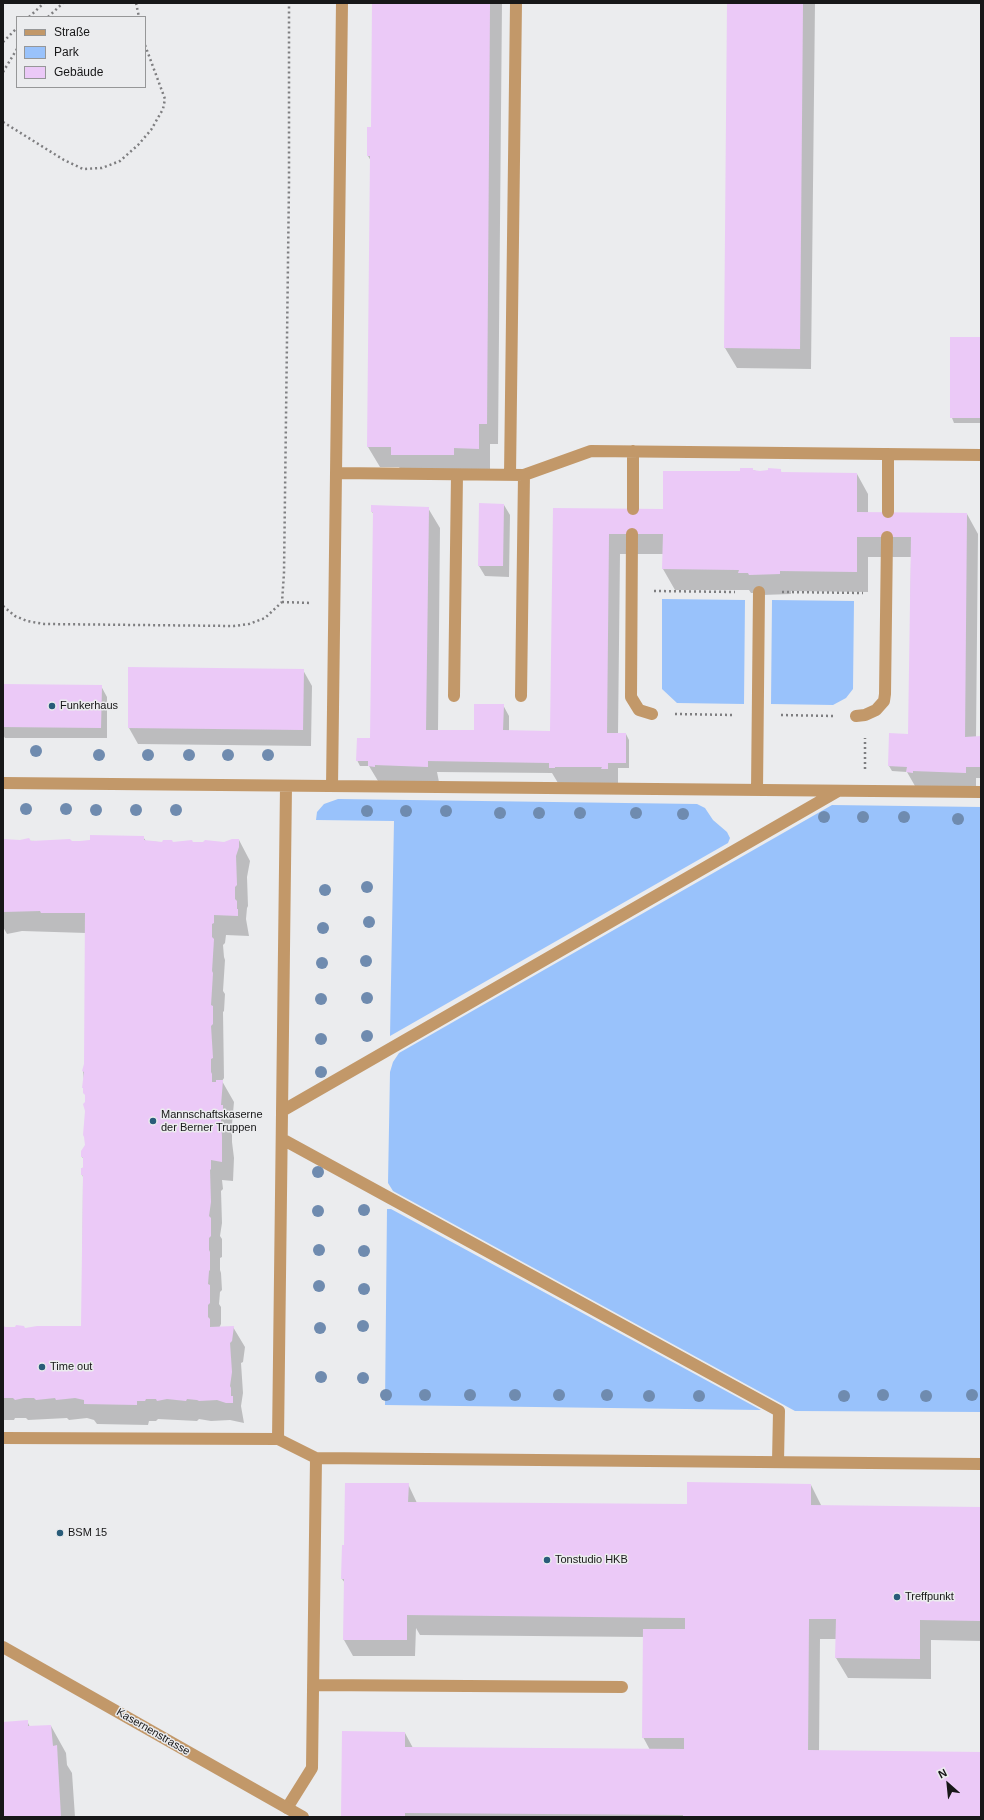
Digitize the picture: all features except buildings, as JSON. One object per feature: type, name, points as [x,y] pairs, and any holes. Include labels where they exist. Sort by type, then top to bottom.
[{"type":"street","points":[[332,786],[342,3]]},
{"type":"street","points":[[510,475],[516,3]]},
{"type":"street","points":[[336,474],[524,475],[591,451],[981,455]]},
{"type":"street","points":[[633,451],[633,509]]},
{"type":"street","points":[[888,454],[888,512]]},
{"type":"street","points":[[454,696],[457,475]]},
{"type":"street","points":[[521,696],[524,475]]},
{"type":"street","points":[[632,534],[631,697],[639,710],[652,714]]},
{"type":"street","points":[[861,716],[880,706],[885,694],[887,537]]},
{"type":"street","points":[[757,790],[759,592]]},
{"type":"street","points":[[3,783],[981,792]]},
{"type":"street","points":[[278,1439],[286,786]]},
{"type":"street","points":[[282,1111],[838,791]]},
{"type":"street","points":[[282,1139],[779,1411],[778,1462]]},
{"type":"street","points":[[3,1438],[278,1439],[316,1458],[981,1464]]},
{"type":"street","points":[[296,1814],[312,1768],[316,1458]]},
{"type":"street","name":"Kasernenstrasse","points":[[3,1647],[296,1814]]},
{"type":"street","points":[[313,1685],[622,1688]]},
{"type":"path","points":[[30,16],[44,3]]},
{"type":"path","points":[[49,16],[63,3]]},
{"type":"path","points":[[136,3],[139,16]]},
{"type":"path","points":[[3,606],[15,616],[27,621],[44,624],[234,626],[250,624],[265,618],[282,602],[284,573],[289,183],[289,3]]},
{"type":"path","points":[[3,42],[16,29]]},
{"type":"path","points":[[3,122],[64,160],[84,169],[102,168],[120,161],[138,145],[151,130],[163,109],[165,99],[146,48]]},
{"type":"path","points":[[3,72],[16,51]]},
{"type":"path","points":[[282,602],[334,603]]},
{"type":"path","points":[[861,716],[865,791]]},
{"type":"green space","points":[[662,599],[745,600],[744,704],[677,703],[662,689]]},
{"type":"green space","points":[[772,600],[854,601],[853,689],[846,698],[833,705],[771,704]]},
{"type":"green space","points":[[338,799],[697,804],[705,808],[713,820],[727,832],[730,838],[728,843],[390,1036],[394,821],[316,820],[317,812],[324,804]]},
{"type":"green space","points":[[832,805],[981,807],[981,1412],[795,1411],[393,1191],[388,1183],[390,1072],[393,1062],[399,1053]]},
{"type":"green space","points":[[387,1209],[391,1209],[761,1410],[385,1405]]},
{"type":"place","name":"Funkerhaus","points":[[52,706]]},
{"type":"place","name":"Mannschaftskaserne der Berner Truppen","points":[[153,1121]]},
{"type":"place","name":"Time out","points":[[42,1367]]},
{"type":"place","name":"BSM 15","points":[[60,1533]]},
{"type":"place","name":"Tonstudio HKB","points":[[547,1560]]},
{"type":"place","name":"Treffpunkt","points":[[897,1597]]}]
